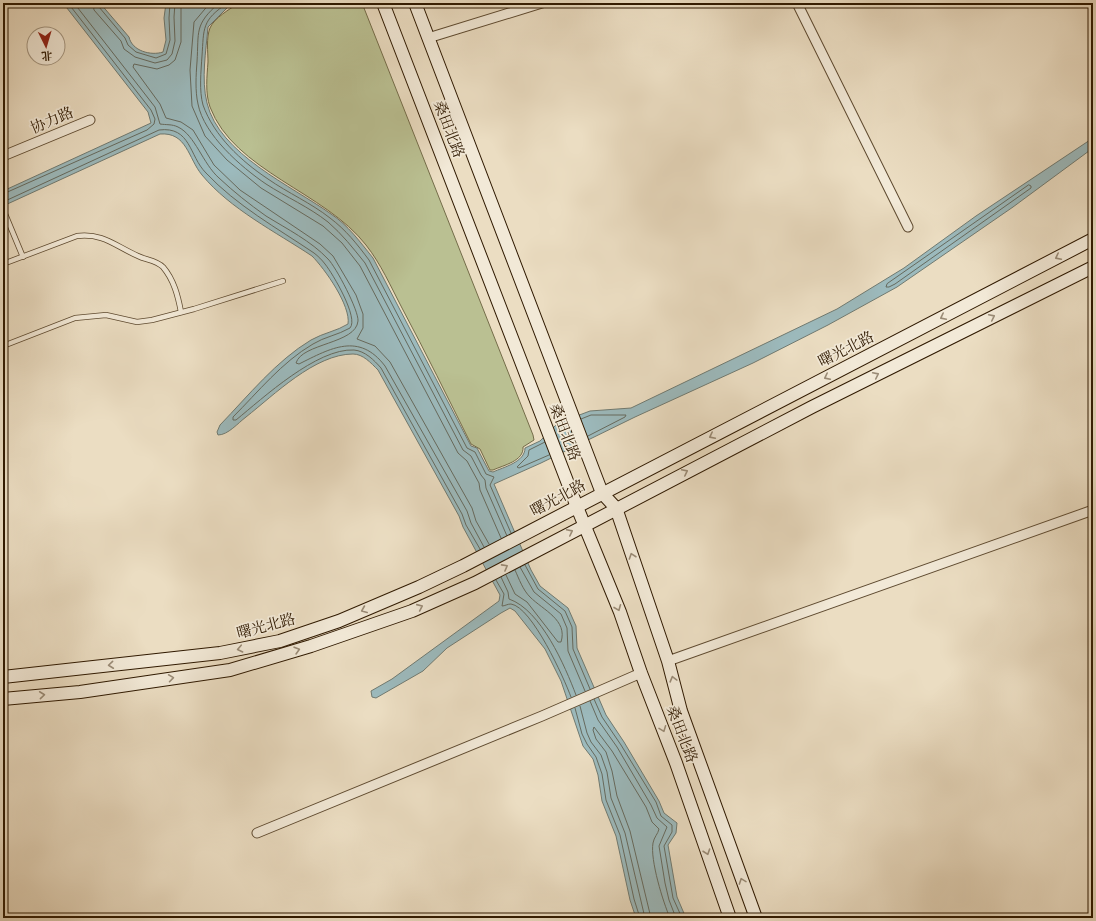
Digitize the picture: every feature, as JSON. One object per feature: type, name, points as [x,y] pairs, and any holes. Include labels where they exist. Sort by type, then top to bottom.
[{"type":"main road","name":"桑田北路","points":[[383,3],[584,525],[620,612],[641,673],[676,763],[730,918]]},
{"type":"main road","name":"桑田北路","points":[[415,3],[602,493],[616,508],[668,661],[681,711],[756,918]]},
{"type":"main road","name":"曙光北路","points":[[3,677],[220,653],[280,641],[339,621],[419,587],[463,566],[1093,239]]},
{"type":"main road","name":"曙光北路","points":[[3,699],[80,692],[230,670],[311,646],[412,611],[475,583],[535,550],[812,407],[1093,267]]},
{"type":"street","points":[[428,38],[542,3]]},
{"type":"street","points":[[797,3],[908,227]]},
{"type":"street","name":"协力路","points":[[3,156],[90,120]]},
{"type":"street","points":[[668,661],[1093,510]]},
{"type":"street","points":[[258,833],[542,716],[641,673]]},
{"type":"lane","points":[[4,210],[23,257]]},
{"type":"lane","points":[[3,264],[77,236],[90,235],[107,239],[139,256],[158,262],[170,278],[177,292],[181,312]]},
{"type":"lane","points":[[3,346],[75,318],[106,315],[137,322],[152,320],[283,281]]},
{"type":"green space","points":[[239,3],[362,3],[533,435],[534,440],[523,447],[520,456],[517,459],[490,470],[480,449],[471,444],[386,276],[366,245],[349,226],[328,210],[259,165],[239,148],[222,129],[210,107],[207,96],[208,36],[212,24]]},
{"type":"water","points":[[63,3],[100,3],[129,37],[134,46],[148,53],[158,53],[163,52],[166,40],[164,18],[166,3],[236,3],[228,7],[208,27],[204,65],[204,84],[207,103],[214,121],[226,138],[241,153],[278,180],[337,218],[354,234],[373,258],[471,446],[477,448],[489,471],[493,472],[508,466],[522,457],[525,448],[540,441],[558,423],[590,411],[631,408],[837,309],[904,268],[976,216],[1093,138],[1093,148],[1013,207],[897,287],[828,325],[753,363],[494,484],[531,570],[540,586],[568,608],[576,626],[577,648],[606,715],[659,801],[664,813],[677,823],[676,833],[668,845],[677,897],[686,918],[636,918],[630,900],[616,836],[602,801],[598,775],[593,759],[583,746],[561,681],[545,649],[515,611],[510,608],[501,613],[447,648],[423,671],[376,698],[372,697],[371,691],[392,679],[499,601],[500,595],[463,527],[459,516],[378,370],[367,359],[357,354],[339,356],[324,361],[310,368],[282,387],[229,431],[218,435],[217,432],[220,425],[274,368],[298,348],[311,340],[348,324],[348,316],[336,288],[312,256],[254,219],[226,199],[202,175],[186,147],[176,137],[169,134],[160,134],[3,206],[3,191],[151,123],[148,112]]}]
